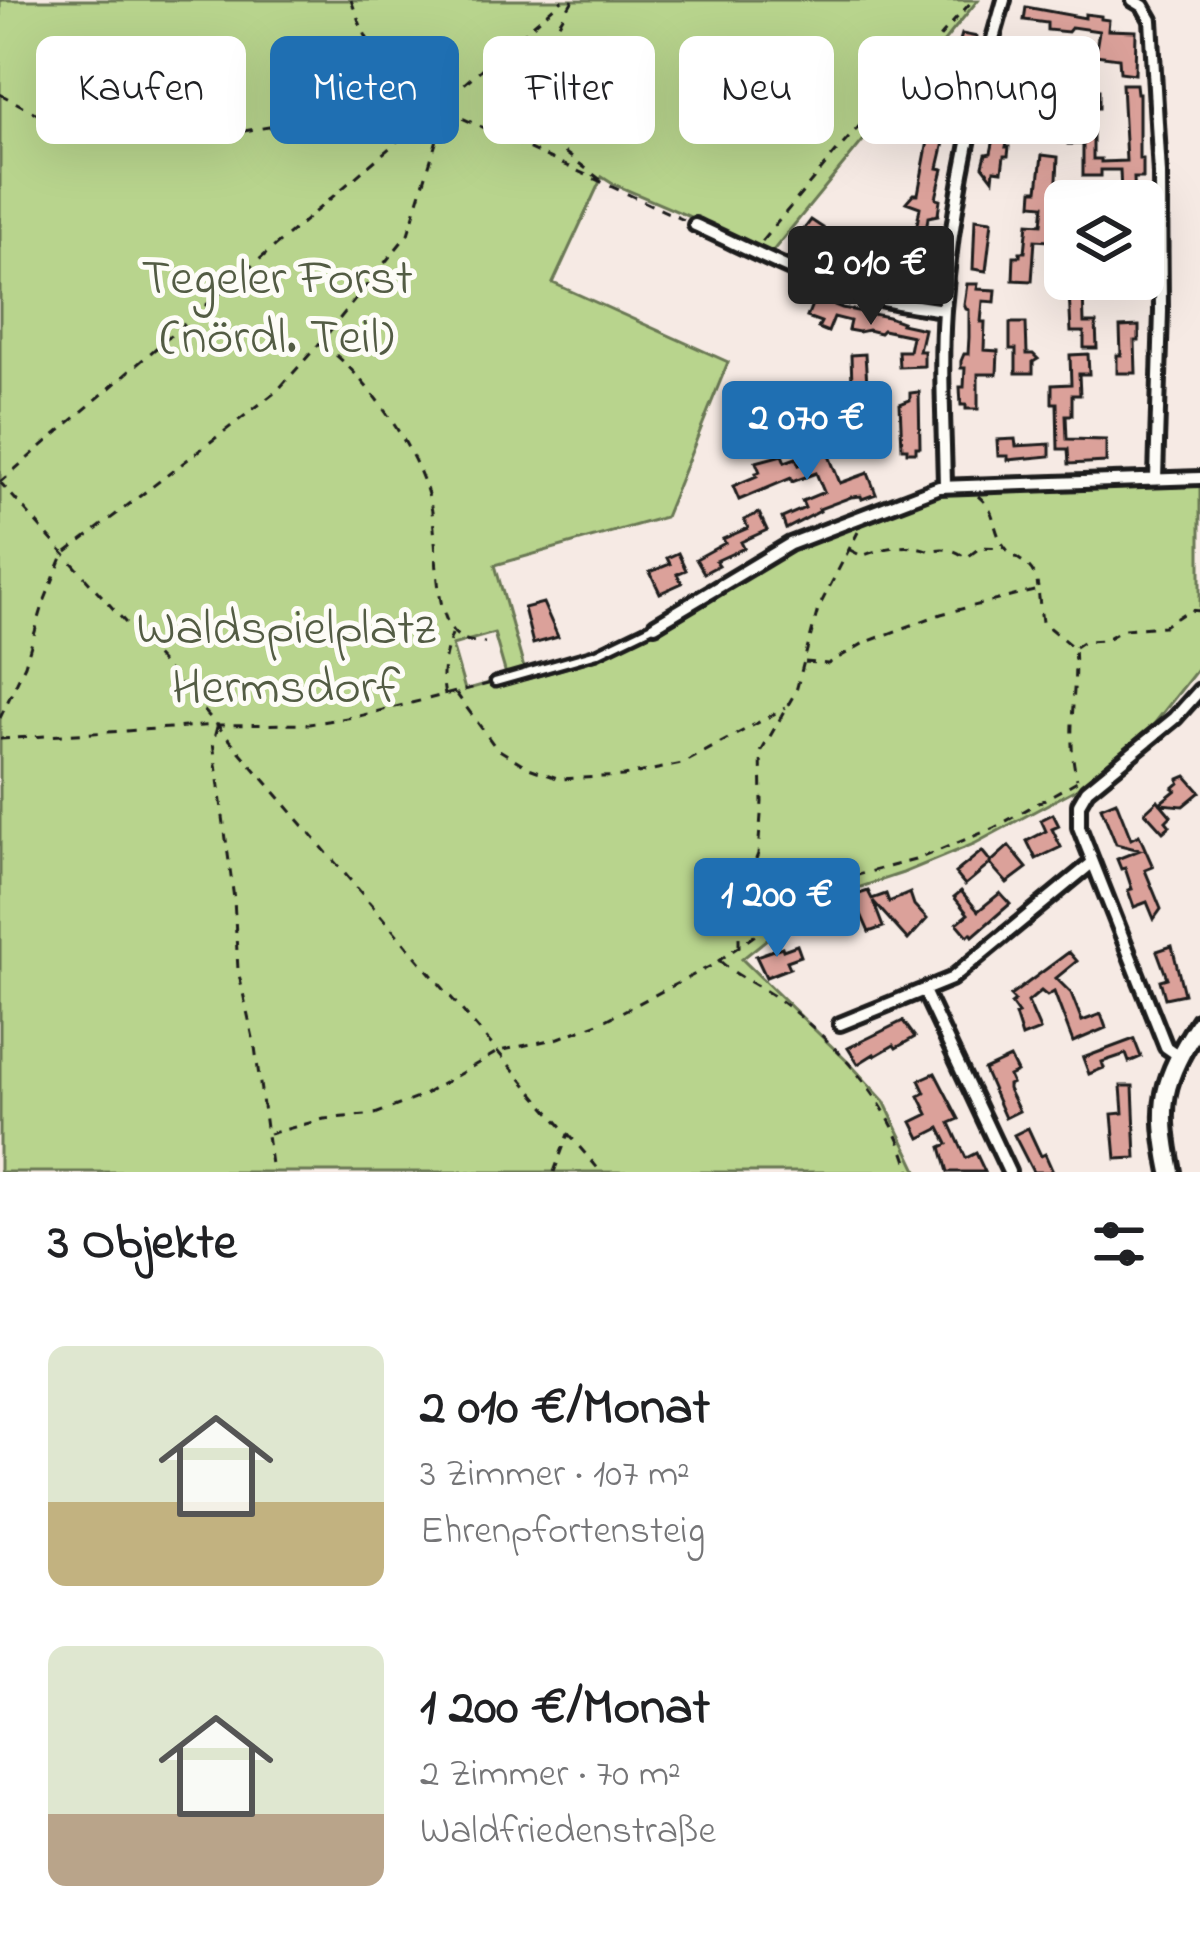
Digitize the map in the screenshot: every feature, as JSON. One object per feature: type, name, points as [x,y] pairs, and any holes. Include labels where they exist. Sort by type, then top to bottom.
[{"type":"main road","points":[[1171,1172],[1162,1111],[1168,1079],[1200,1022]]},
{"type":"street","points":[[945,486],[944,310],[954,212],[979,85],[1004,0]]},
{"type":"street","points":[[1133,0],[1144,6],[1151,20],[1160,180]]},
{"type":"street","points":[[695,225],[798,272],[876,299],[944,310]]},
{"type":"street","points":[[1156,478],[1160,300]]},
{"type":"street","points":[[655,625],[780,549],[945,486],[1200,478]]},
{"type":"street","points":[[1179,1056],[1166,1047],[1078,820],[1083,786],[1175,718],[1200,690]]},
{"type":"street","points":[[840,1024],[951,979],[1092,863]]},
{"type":"street","points":[[924,991],[1009,1172]]},
{"type":"lane","points":[[495,682],[597,653],[655,625]]},
{"type":"path","points":[[352,0],[367,36]]},
{"type":"path","points":[[459,94],[562,0]]},
{"type":"path","points":[[572,0],[546,46],[563,151],[612,189]]},
{"type":"path","points":[[753,251],[973,0]]},
{"type":"path","points":[[0,94],[43,117],[115,135],[270,126]]},
{"type":"path","points":[[459,117],[695,225]]},
{"type":"path","points":[[401,144],[0,482],[217,725],[602,1172]]},
{"type":"path","points":[[0,718],[25,665],[63,555],[277,391],[408,234],[433,144]]},
{"type":"path","points":[[320,343],[342,358],[406,445],[430,501],[443,610],[453,632],[467,641],[485,643]]},
{"type":"path","points":[[972,484],[978,497],[991,506],[1004,548]]},
{"type":"path","points":[[739,948],[739,902],[758,854],[761,752],[796,691],[818,609],[861,527],[862,514]]},
{"type":"path","points":[[268,1134],[323,1119],[375,1114],[420,1096],[499,1051],[560,1038],[604,1021],[739,948],[832,882],[915,860],[1083,786],[1074,766],[1070,723],[1074,648],[1042,622],[1039,583],[1032,566],[1004,548],[981,547],[966,558],[939,548],[882,548],[862,556],[848,549]]},
{"type":"path","points":[[804,662],[828,664],[864,643],[941,614],[1037,590]]},
{"type":"path","points":[[1074,648],[1084,641],[1106,640],[1124,629],[1164,626],[1189,610],[1200,611]]},
{"type":"path","points":[[445,695],[442,679],[453,632]]},
{"type":"path","points":[[0,739],[309,724],[495,682]]},
{"type":"path","points":[[456,693],[496,748],[560,779],[622,776],[682,764],[787,707]]},
{"type":"path","points":[[217,725],[214,742],[235,899],[238,970],[255,1046],[272,1172]]},
{"type":"path","points":[[719,960],[807,1021],[858,1072],[903,1146],[910,1172]]},
{"type":"path","points":[[554,1172],[568,1132]]},
{"type":"green space","name":"Tegeler Forst (nördl. Teil)","points":[[0,0],[978,0],[949,36],[858,36],[860,144],[772,252],[602,177],[553,283],[728,362],[665,517],[495,565],[527,679],[597,659],[694,611],[793,549],[931,494],[978,487],[1200,486],[1200,666],[1154,724],[1076,789],[974,844],[812,903],[742,959],[884,1101],[918,1172],[0,1172]],"holes":[[[494,633],[507,678],[465,690],[452,645]]]},
{"type":"building","points":[[1026,7],[1085,18],[1085,14],[1101,16],[1109,20],[1108,30],[1136,31],[1135,74],[1120,72],[1119,58],[1100,56],[1099,31],[1047,30],[1047,23],[1024,20]]},
{"type":"building","points":[[1122,84],[1136,84],[1143,178],[1120,180],[1120,170],[1083,176],[1083,144],[1093,144],[1093,159],[1126,161]]},
{"type":"building","points":[[927,144],[944,144],[938,168],[943,169],[936,198],[940,199],[938,215],[928,217],[924,248],[906,245],[909,229],[916,230],[920,207],[906,202],[918,194]]},
{"type":"building","points":[[993,144],[1009,147],[1002,171],[994,170],[993,179],[983,166],[986,154]]},
{"type":"building","points":[[1042,155],[1058,157],[1057,180],[1044,180],[1044,205],[1032,204],[1033,190],[1038,190]]},
{"type":"building","points":[[1044,205],[1044,241],[1035,240],[1032,281],[1013,280],[1014,256],[1025,252],[1028,223],[1042,224]]},
{"type":"building","points":[[975,219],[992,221],[986,271],[973,269]]},
{"type":"building","points":[[811,220],[823,228],[815,240],[842,250],[837,266],[795,250],[793,244]]},
{"type":"building","points":[[967,284],[996,290],[995,302],[983,301],[981,322],[985,322],[984,350],[998,351],[997,374],[978,374],[978,409],[961,405],[965,368],[961,361],[968,354],[969,337],[969,310],[964,304]]},
{"type":"building","points":[[815,297],[924,329],[919,351],[924,351],[924,366],[899,367],[898,351],[909,351],[912,336],[848,330],[850,321],[834,317],[828,332],[818,328],[821,322],[807,317]]},
{"type":"building","points":[[1069,300],[1083,300],[1084,323],[1096,323],[1097,348],[1084,348],[1084,332],[1071,332]]},
{"type":"building","points":[[1010,323],[1026,323],[1027,354],[1038,359],[1033,362],[1033,373],[1016,373]]},
{"type":"building","points":[[1139,326],[1136,373],[1117,373],[1120,327]]},
{"type":"building","points":[[865,354],[867,384],[874,383],[875,397],[865,403],[864,425],[845,425],[851,355]]},
{"type":"building","points":[[1088,354],[1089,374],[1079,374],[1080,395],[1072,395],[1072,415],[1066,415],[1067,439],[1106,440],[1106,462],[1069,464],[1068,449],[1058,449],[1052,385],[1071,384],[1070,355]]},
{"type":"building","points":[[919,392],[920,447],[907,452],[902,448],[900,404],[910,400],[910,393]]},
{"type":"building","points":[[1015,439],[1016,446],[1050,444],[1050,456],[1008,460],[1008,456],[998,456],[997,440]]},
{"type":"building","points":[[824,443],[840,483],[868,473],[876,494],[819,509],[786,529],[782,518],[805,508],[802,501],[824,492],[816,473],[739,500],[733,486],[757,476],[756,462],[782,455],[785,462],[796,458],[799,465],[818,458],[814,447]]},
{"type":"building","points":[[759,513],[767,530],[741,542],[744,548],[716,561],[719,565],[704,573],[696,559],[748,528],[744,520]]},
{"type":"building","points":[[678,553],[686,570],[677,574],[682,583],[660,593],[650,572],[670,564],[667,558]]},
{"type":"building","points":[[543,603],[558,637],[533,644],[524,608]]},
{"type":"building","points":[[1186,776],[1200,792],[1183,806],[1161,804],[1171,816],[1163,832],[1145,812],[1176,790],[1179,779]]},
{"type":"building","points":[[1116,801],[1131,839],[1139,835],[1153,867],[1145,870],[1161,909],[1154,919],[1147,902],[1134,907],[1125,868],[1121,869],[1117,859],[1140,850],[1116,844],[1101,807]]},
{"type":"building","points":[[1053,814],[1059,826],[1052,829],[1061,847],[1036,859],[1027,841],[1046,831],[1041,820]]},
{"type":"building","points":[[1009,846],[1027,868],[1007,883],[990,864],[965,885],[955,873],[982,851],[991,862]]},
{"type":"building","points":[[868,891],[872,899],[886,894],[889,902],[910,893],[927,919],[908,940],[873,901],[883,927],[869,932],[853,896]]},
{"type":"building","points":[[961,891],[978,911],[1000,893],[1010,904],[968,936],[957,923],[968,914],[954,897]]},
{"type":"building","points":[[797,945],[801,956],[787,961],[790,968],[766,977],[756,956]]},
{"type":"building","points":[[1172,946],[1184,994],[1165,998],[1160,980],[1167,978],[1157,951]]},
{"type":"building","points":[[1069,952],[1077,961],[1056,978],[1071,993],[1082,1021],[1101,1014],[1106,1028],[1073,1042],[1054,992],[1047,996],[1041,991],[1028,1002],[1040,1030],[1022,1037],[1010,996]]},
{"type":"building","points":[[903,1021],[915,1037],[858,1064],[848,1048]]},
{"type":"building","points":[[1134,1039],[1141,1057],[1129,1062],[1126,1054],[1102,1062],[1104,1068],[1089,1074],[1083,1058]]},
{"type":"building","points":[[1010,1058],[1017,1072],[1009,1076],[1008,1089],[1019,1111],[1005,1118],[984,1070]]},
{"type":"building","points":[[935,1073],[959,1119],[950,1123],[966,1158],[976,1153],[985,1172],[948,1172],[941,1147],[948,1144],[940,1128],[920,1138],[912,1122],[928,1114],[919,1096],[925,1093],[919,1080]]},
{"type":"building","points":[[1121,1086],[1133,1086],[1136,1158],[1116,1159],[1112,1114],[1123,1113]]},
{"type":"building","points":[[1028,1128],[1053,1172],[1033,1172],[1014,1135]]},
{"type":"park label","name":"Waldspielplatz Hermsdorf","points":[[286,659]]}]
